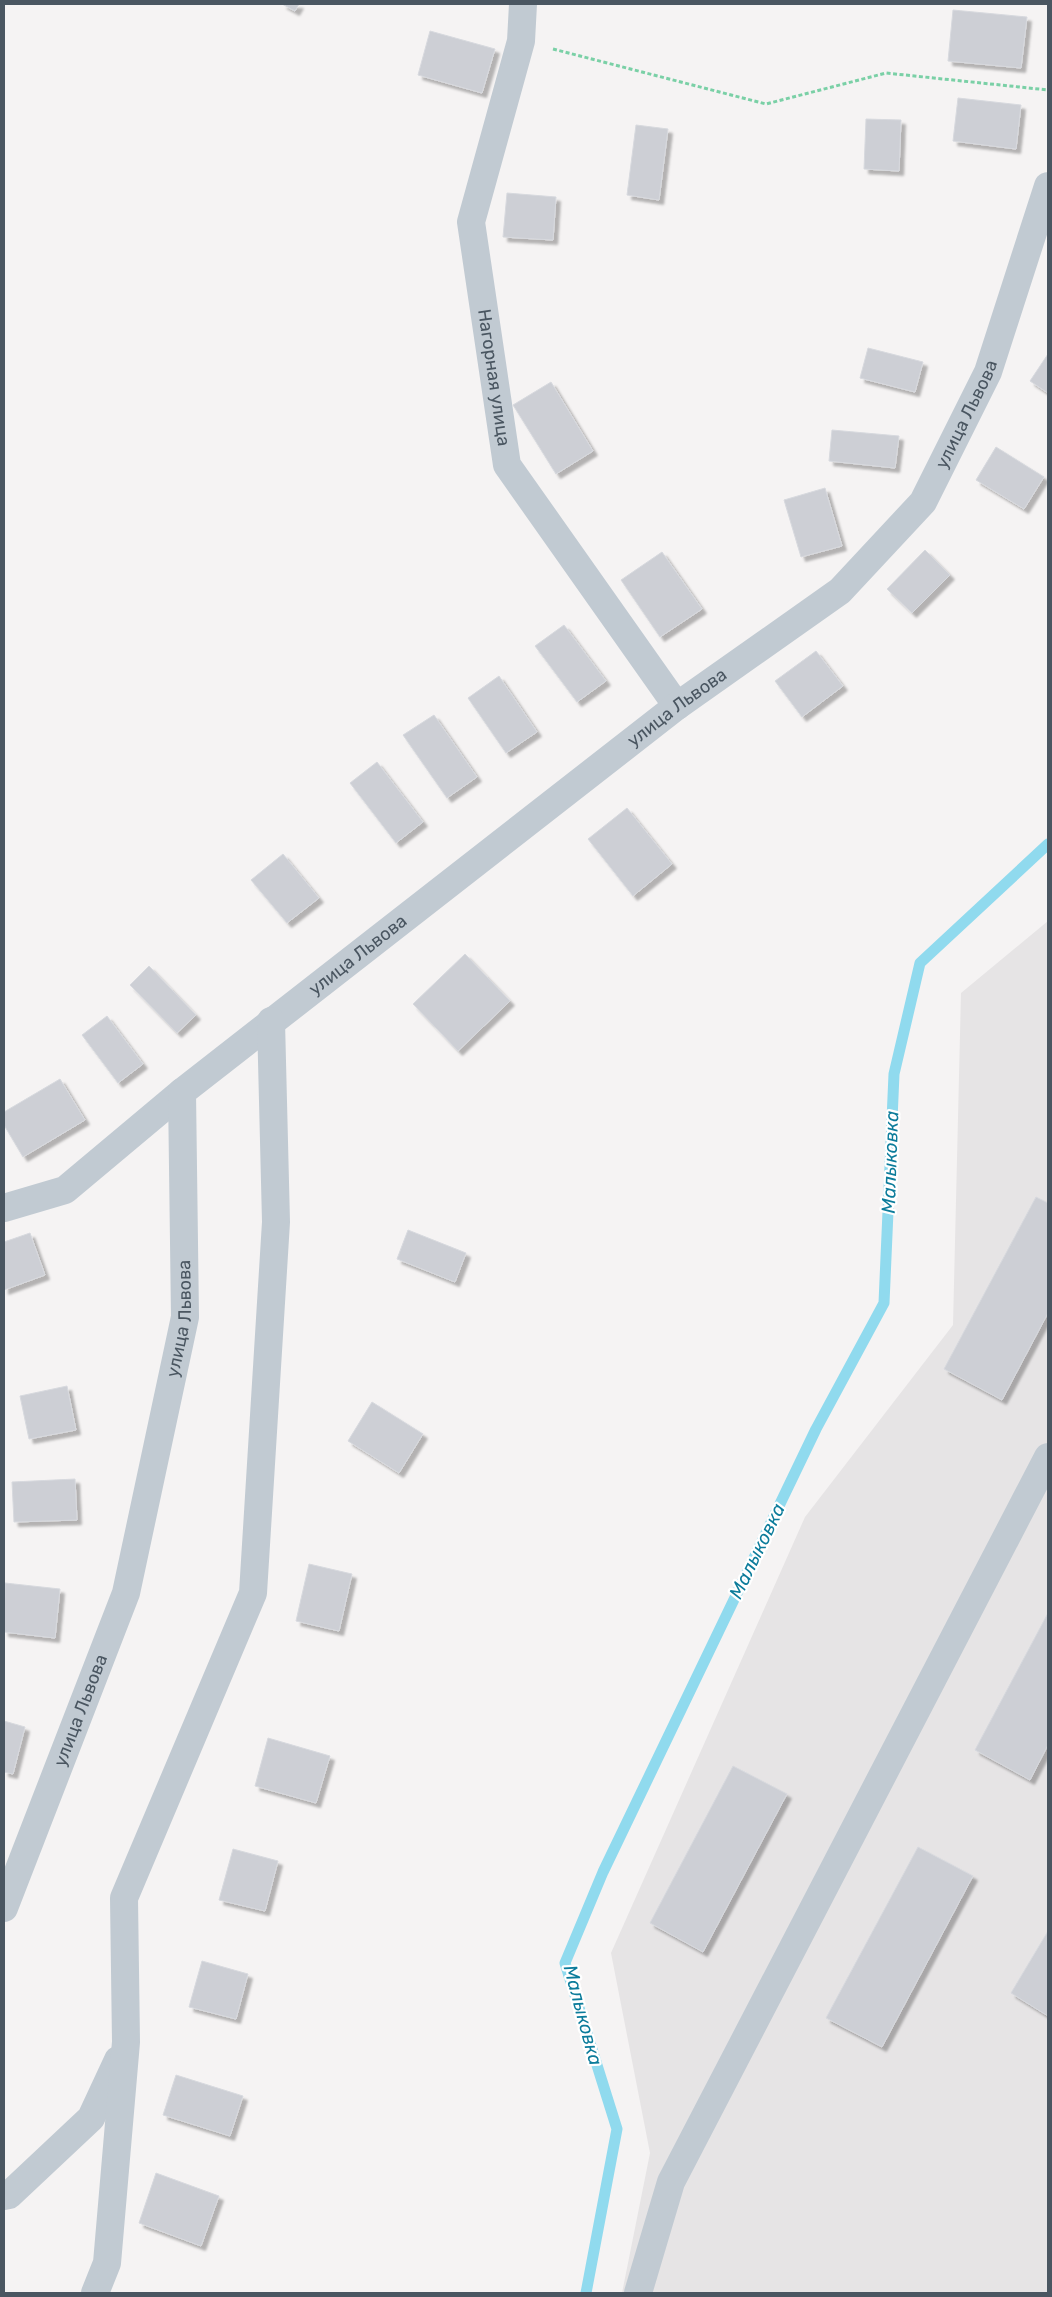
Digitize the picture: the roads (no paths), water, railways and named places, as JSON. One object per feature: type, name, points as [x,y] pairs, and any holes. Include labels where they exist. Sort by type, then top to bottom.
[{"type":"street","name":"Нагорная улица","points":[[523,4],[521,41],[471,222],[507,465],[677,706]]},
{"type":"street","name":"улица Львова","points":[[4,1908],[126,1593],[185,1317],[182,1092],[677,706],[840,591],[923,502],[988,372],[1048,186]]},
{"type":"street","points":[[94,2293],[107,2263],[126,2042],[124,1898],[254,1593],[276,1222],[271,1021]]},
{"type":"street","points":[[4,1208],[65,1190],[182,1092]]},
{"type":"street","points":[[638,2293],[671,2182],[1048,1457]]},
{"type":"street","points":[[4,2196],[9,2195],[91,2118],[126,2042]]},
{"type":"waterway","name":"Малыковка","points":[[586,2293],[617,2129],[565,1963],[603,1872],[816,1429],[884,1303],[894,1074],[920,963],[1048,844]]}]
